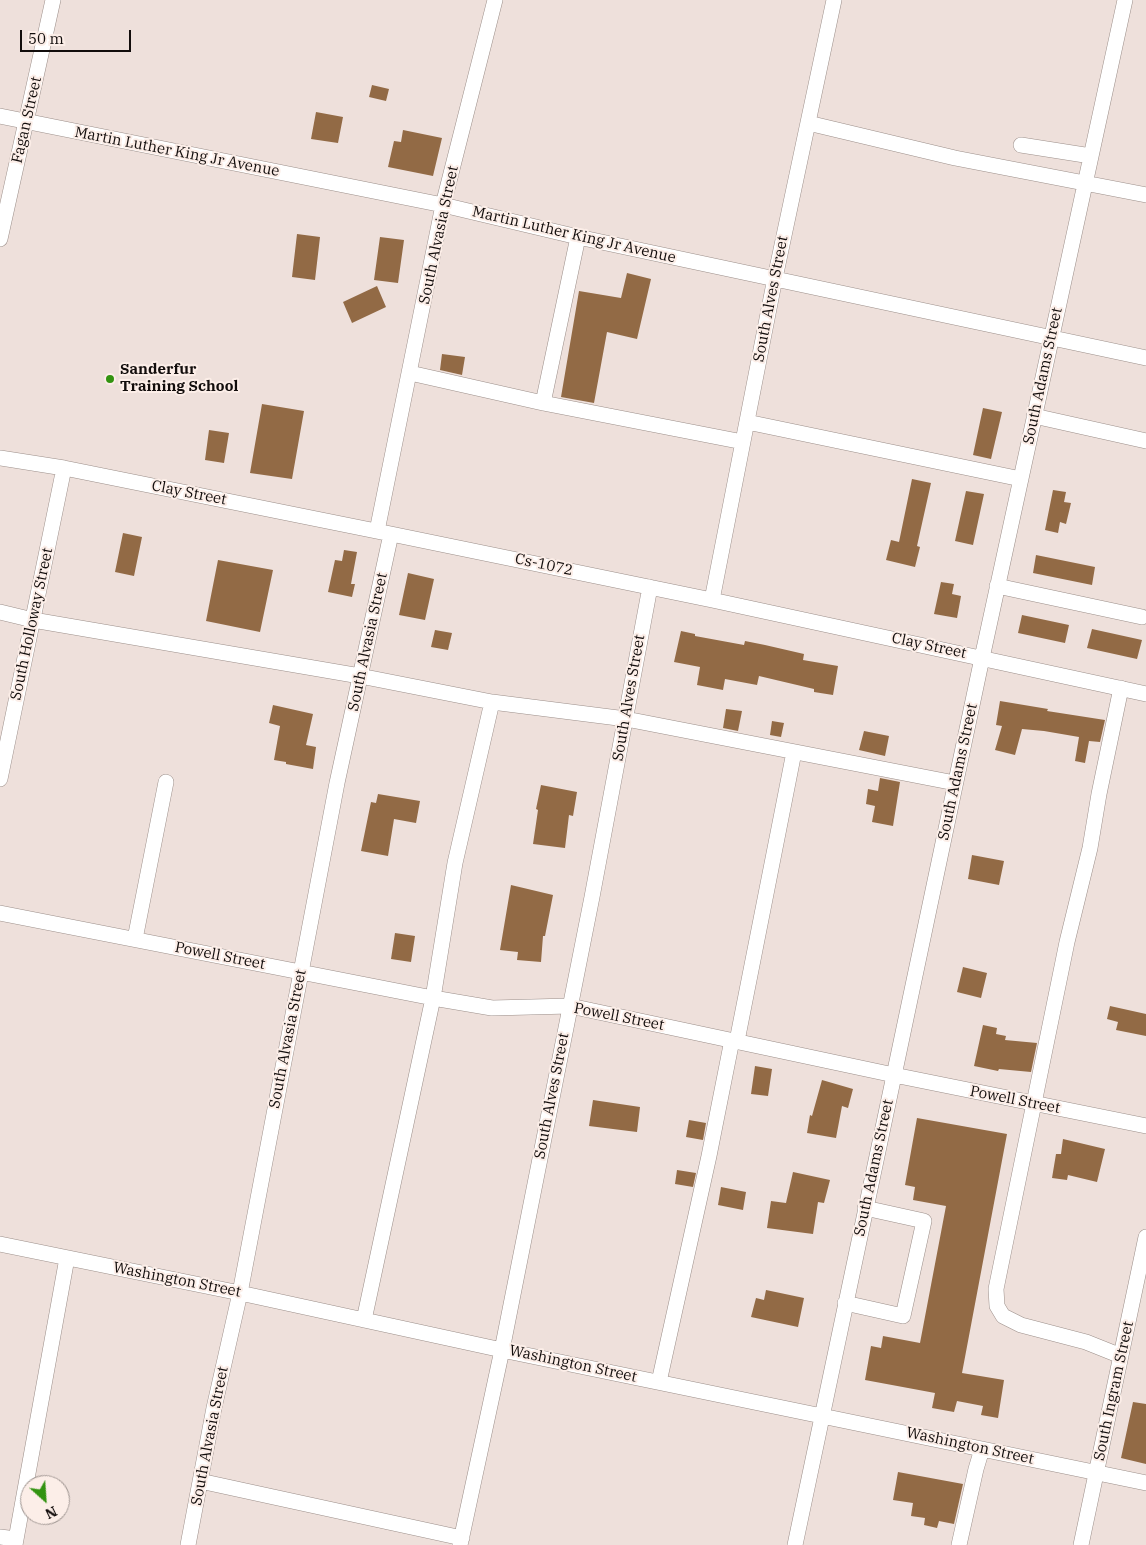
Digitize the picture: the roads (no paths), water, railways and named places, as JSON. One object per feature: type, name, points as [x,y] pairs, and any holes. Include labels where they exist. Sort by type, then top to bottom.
[{"type":"street","name":"Fagan Street","points":[[0,239],[53,0]]},
{"type":"street","name":"South Alvasia Street","points":[[188,1545],[214,1408],[240,1293],[300,972],[360,676],[410,373],[443,205],[495,0]]},
{"type":"street","name":"South Alves Street","points":[[712,600],[775,278],[834,0]]},
{"type":"street","name":"South Adams Street","points":[[795,1545],[997,586],[1125,0]]},
{"type":"street","name":"Martin Luther King Jr Avenue","points":[[0,116],[443,205],[578,237],[1146,358]]},
{"type":"street","points":[[808,124],[955,158],[1146,195]]},
{"type":"street","points":[[1021,146],[1091,156]]},
{"type":"street","points":[[543,403],[578,237]]},
{"type":"street","points":[[410,373],[543,403],[743,442]]},
{"type":"street","points":[[1034,416],[1146,441]]},
{"type":"street","points":[[747,422],[1020,479]]},
{"type":"street","name":"Clay Street","points":[[0,458],[64,468],[384,532]]},
{"type":"street","name":"South Holloway Street","points":[[0,779],[64,468]]},
{"type":"street","name":"Cs-1072","points":[[384,532],[712,600]]},
{"type":"street","points":[[997,586],[1142,617]]},
{"type":"street","name":"South Alves Street","points":[[461,1541],[502,1350],[626,720],[650,587]]},
{"type":"street","name":"Clay Street","points":[[712,600],[1146,694]]},
{"type":"street","points":[[0,612],[33,620],[360,676],[492,702],[626,720],[955,783]]},
{"type":"street","points":[[1121,688],[1090,848],[1066,942],[996,1289],[997,1306],[1004,1316],[1021,1325],[1086,1342],[1121,1356]]},
{"type":"street","points":[[364,1320],[433,998],[455,863],[492,702]]},
{"type":"street","points":[[659,1382],[734,1041],[794,752]]},
{"type":"street","points":[[135,939],[166,782]]},
{"type":"street","name":"Powell Street","points":[[0,913],[492,1008],[570,1006],[1146,1126]]},
{"type":"street","points":[[845,1303],[903,1316],[924,1221],[865,1208]]},
{"type":"street","name":"South Ingram Street","points":[[1081,1545],[1146,1237]]},
{"type":"street","name":"Washington Street","points":[[0,1244],[1146,1483]]},
{"type":"street","points":[[0,1537],[15,1542],[67,1258]]},
{"type":"street","points":[[959,1545],[982,1449]]},
{"type":"street","points":[[200,1481],[461,1541]]},
{"type":"place","name":"Sanderfur Training School","points":[[110,379]]}]
